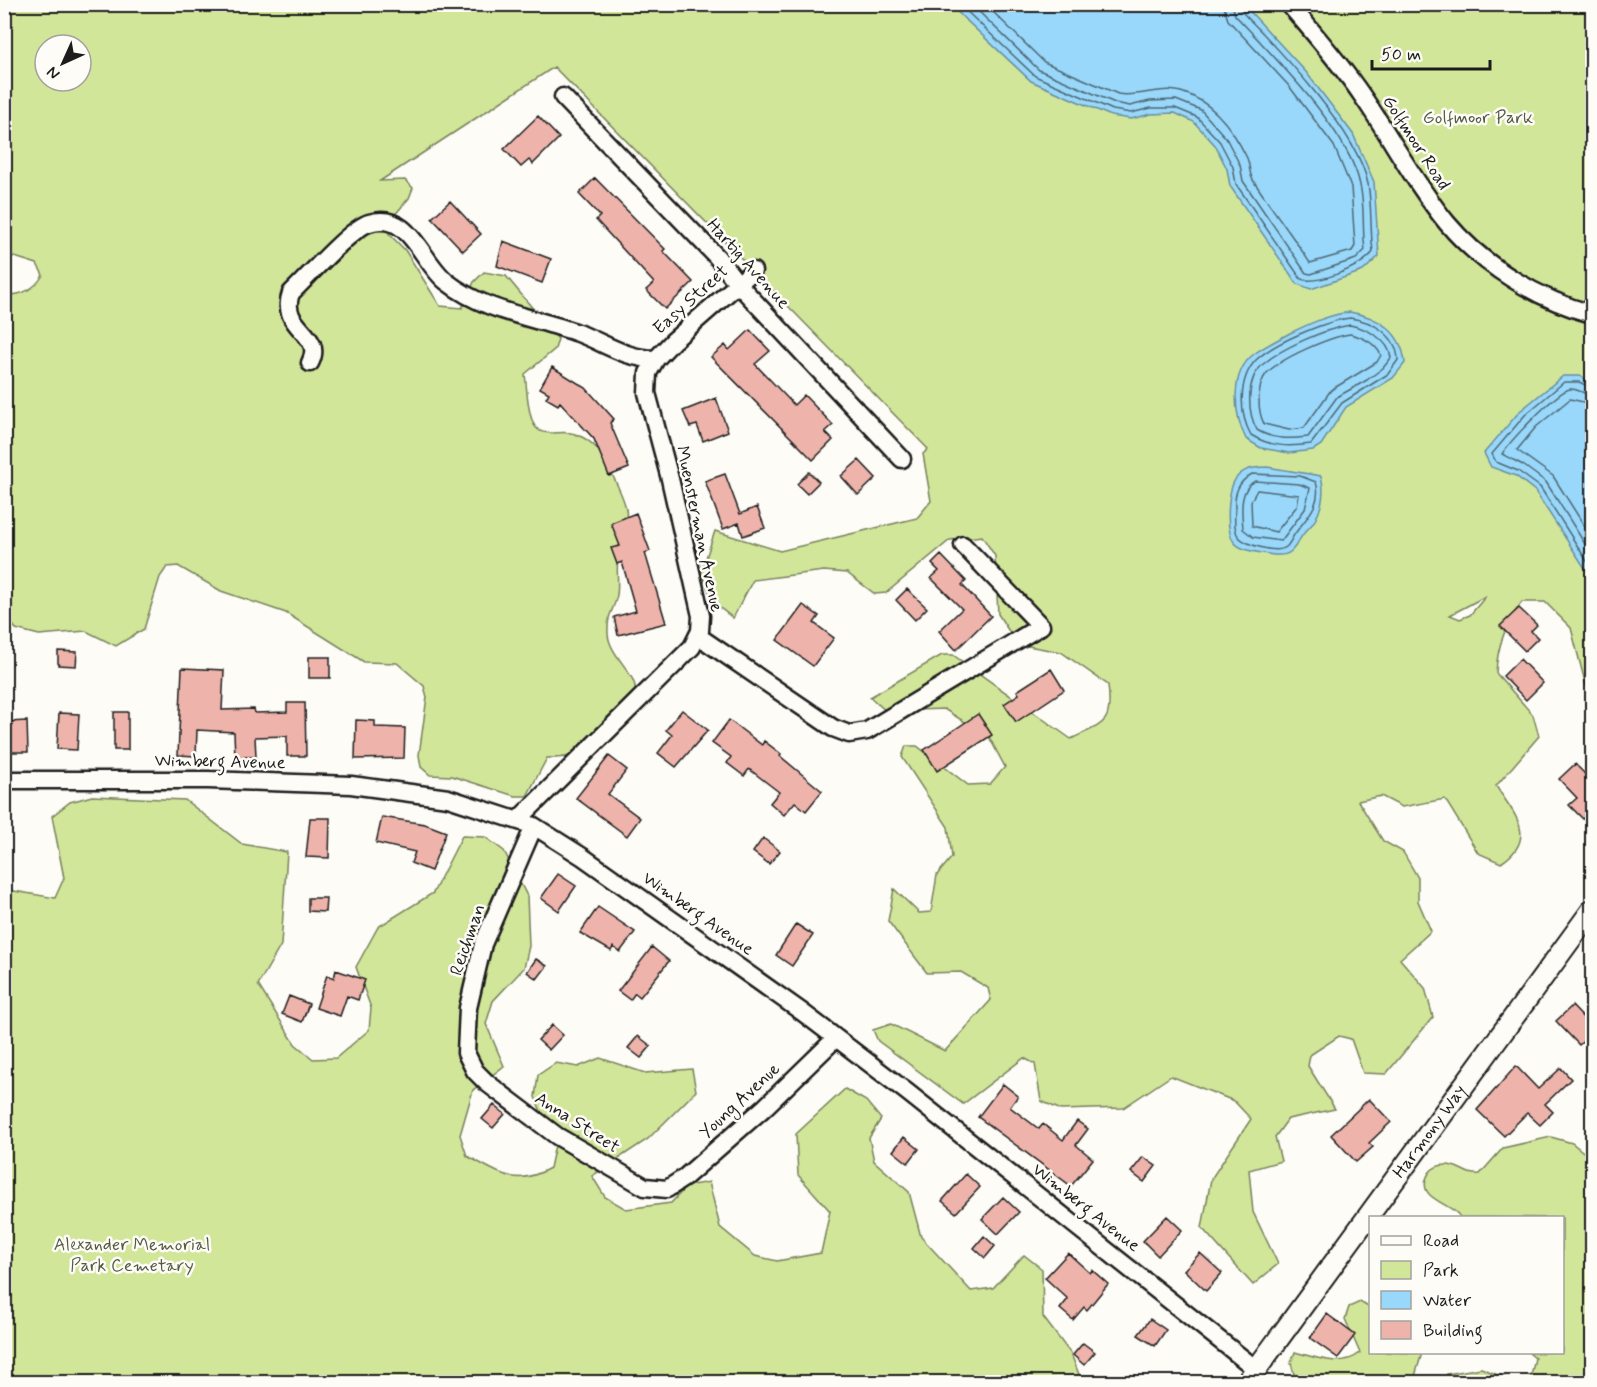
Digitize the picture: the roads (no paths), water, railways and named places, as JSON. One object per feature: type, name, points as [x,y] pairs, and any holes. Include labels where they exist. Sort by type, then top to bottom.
[{"type":"street","name":"Golfmoor Road","points":[[1289,4],[1336,59],[1419,184],[1463,240],[1494,267],[1528,287],[1563,304],[1593,314]]},
{"type":"street","name":"Hartig Avenue","points":[[563,97],[717,257],[738,284],[902,459]]},
{"type":"street","points":[[310,363],[315,353],[315,346],[291,318],[288,302],[291,294],[358,229],[382,221],[405,228],[429,264],[464,294],[515,315],[580,333],[632,357],[656,359]]},
{"type":"street","name":"Easy Street","points":[[656,359],[753,271]]},
{"type":"street","name":"Muensterman Avenue","points":[[656,359],[648,373],[647,393],[670,479],[701,616],[698,636],[833,728],[856,734],[876,727],[1041,626],[963,545]]},
{"type":"street","name":"Reichman","points":[[475,1071],[466,1053],[471,987],[483,944],[526,823],[692,647],[698,636]]},
{"type":"street","name":"Wimberg Avenue","points":[[4,780],[196,780],[351,784],[448,798],[526,823],[709,945],[836,1038],[1251,1376]]},
{"type":"street","name":"Harmony Way","points":[[1251,1376],[1593,910]]},
{"type":"street","name":"Young Avenue","points":[[667,1189],[684,1178],[765,1107],[836,1038]]},
{"type":"street","name":"Anna Street","points":[[475,1071],[508,1101],[557,1136],[645,1187],[667,1189]]},
{"type":"water","points":[[950,5],[1244,5],[1306,72],[1353,134],[1374,182],[1379,256],[1363,271],[1311,289],[1297,284],[1230,186],[1227,169],[1215,145],[1194,122],[1175,113],[1151,114],[1131,119],[1111,116],[1031,81]]},
{"type":"water","points":[[1350,312],[1379,322],[1394,335],[1403,352],[1405,363],[1393,378],[1346,407],[1321,445],[1313,450],[1289,453],[1261,448],[1246,439],[1239,418],[1236,395],[1237,383],[1246,362],[1258,351],[1290,333],[1327,317]]},
{"type":"water","points":[[1563,376],[1581,376],[1592,383],[1592,579],[1535,491],[1516,476],[1491,467],[1484,453],[1520,411]]},
{"type":"water","points":[[1267,467],[1321,476],[1323,490],[1316,519],[1295,547],[1285,555],[1250,551],[1241,547],[1234,542],[1229,528],[1228,508],[1234,481],[1252,468]]},
{"type":"park label","name":"Golfmoor Park","points":[[1478,118]]},
{"type":"park label","name":"Alexander Memorial Park Cemetary","points":[[132,1255]]}]
